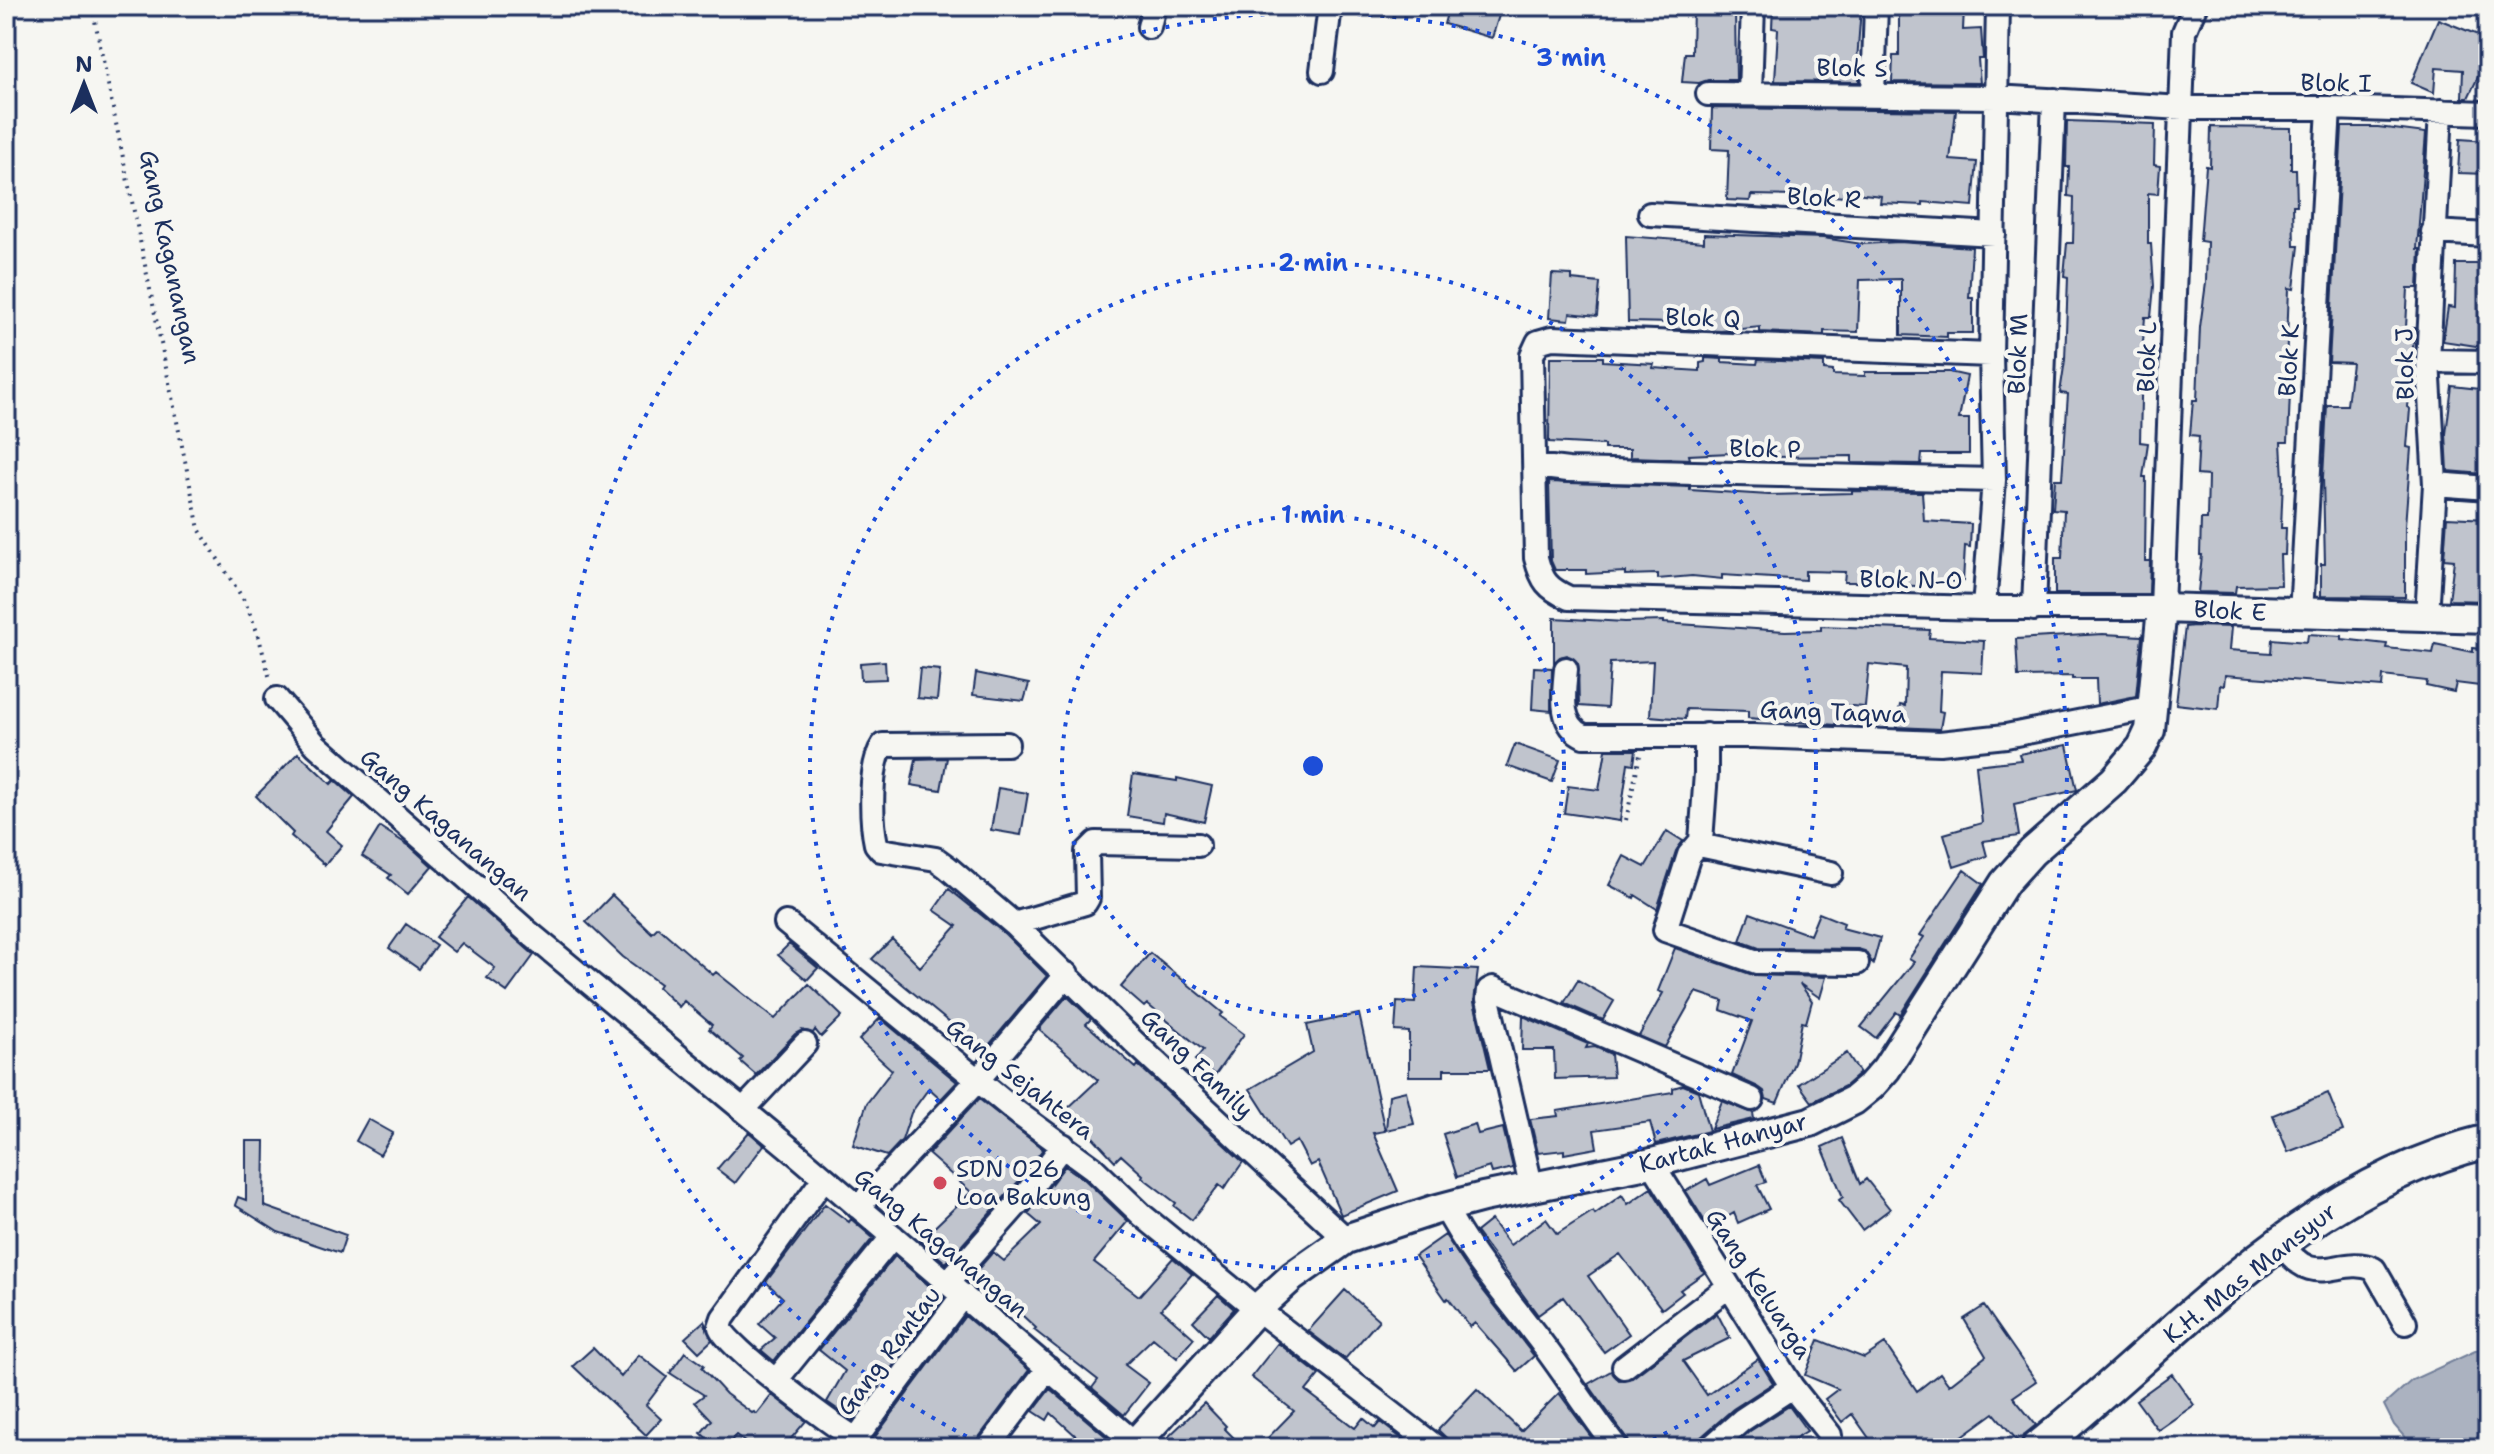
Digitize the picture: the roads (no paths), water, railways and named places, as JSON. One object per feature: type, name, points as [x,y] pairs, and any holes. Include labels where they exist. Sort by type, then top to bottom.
[{"type":"main road","name":"K.H. Mas Mansyur","points":[[2038,1448],[2206,1301],[2334,1206],[2375,1182],[2451,1150],[2488,1141]]},
{"type":"street","points":[[1322,71],[1330,6]]},
{"type":"street","points":[[1750,93],[1753,6]]},
{"type":"street","points":[[1873,94],[1876,6]]},
{"type":"street","name":"Blok N-O","points":[[1535,466],[1536,558],[1541,577],[1554,591],[1569,598],[1989,608],[1994,480],[1991,355],[1994,234],[2002,98],[1998,6]]},
{"type":"street","name":"Blok L","points":[[2162,608],[2184,32],[2195,6]]},
{"type":"street","name":"Blok S","points":[[1708,94],[2002,98]]},
{"type":"street","points":[[2002,98],[2183,108]]},
{"type":"street","name":"Blok M","points":[[2026,609],[2047,100]]},
{"type":"street","name":"Blok I","points":[[2183,108],[2488,113]]},
{"type":"street","name":"Blok K","points":[[2301,614],[2329,108]]},
{"type":"street","name":"Blok J","points":[[2427,616],[2435,484],[2428,361],[2441,111]]},
{"type":"street","name":"Blok R","points":[[1650,214],[1994,234]]},
{"type":"street","points":[[2433,232],[2488,235]]},
{"type":"street","name":"Blok Q","points":[[1535,466],[1532,355],[1538,342],[1552,338],[1991,355]]},
{"type":"street","points":[[2428,361],[2488,362]]},
{"type":"street","name":"Blok P","points":[[1535,466],[1568,470],[1994,480]]},
{"type":"street","points":[[2435,484],[2488,488]]},
{"type":"street","name":"Blok E","points":[[1989,608],[2162,608],[2488,618]]},
{"type":"street","name":"Kartak Hanyar","points":[[1136,1446],[1257,1309],[1292,1277],[1346,1239],[1445,1207],[1531,1185],[1652,1163],[1781,1131],[1810,1122],[1854,1100],[1878,1077],[2005,882],[2032,852],[2128,764],[2142,747],[2150,730],[2154,707],[2162,608]]},
{"type":"street","name":"Gang Taqwa","points":[[1566,669],[1563,698],[1566,716],[1575,732],[1584,736],[1706,735],[1940,743],[2006,736],[2154,707]]},
{"type":"street","name":"Gang Kaganangan","points":[[277,699],[316,745],[527,931],[956,1288],[1136,1446]]},
{"type":"street","points":[[1706,735],[1706,773],[1699,845],[1689,855],[1665,930],[1757,962],[1857,963]]},
{"type":"street","name":"Gang Family","points":[[1007,744],[883,745],[876,763],[873,834],[876,844],[881,850],[936,859],[1014,924],[1146,1053],[1346,1239]]},
{"type":"street","points":[[1014,924],[1085,903],[1088,898],[1087,852],[1096,843],[1198,845]]},
{"type":"street","points":[[1699,845],[1831,873]]},
{"type":"street","name":"Gang Sejahtera","points":[[786,923],[977,1081],[1093,1168],[1143,1216],[1257,1309]]},
{"type":"street","points":[[858,1207],[977,1081],[1067,974]]},
{"type":"street","points":[[1531,1185],[1488,999],[1489,990],[1493,988],[1752,1099]]},
{"type":"street","points":[[743,1110],[805,1044]]},
{"type":"street","name":"Gang Rantau","points":[[777,1379],[856,1439],[956,1288],[1063,1145]]},
{"type":"street","name":"Gang Keluarga","points":[[1652,1163],[1792,1387],[1742,1420],[1710,1448]]},
{"type":"street","points":[[824,1178],[723,1318],[720,1327],[722,1335],[777,1379],[893,1236]]},
{"type":"street","points":[[1445,1207],[1487,1276],[1534,1332],[1617,1448]]},
{"type":"street","points":[[2282,1243],[2290,1256],[2314,1269],[2355,1265],[2374,1269],[2405,1323]]},
{"type":"street","points":[[1624,1367],[1728,1287]]},
{"type":"street","points":[[1257,1309],[1437,1448]]},
{"type":"street","points":[[988,1448],[1048,1368]]},
{"type":"street","points":[[1792,1387],[1830,1435]]},
{"type":"place","name":"SDN 026 Loa Bakung","points":[[940,1183]]}]
